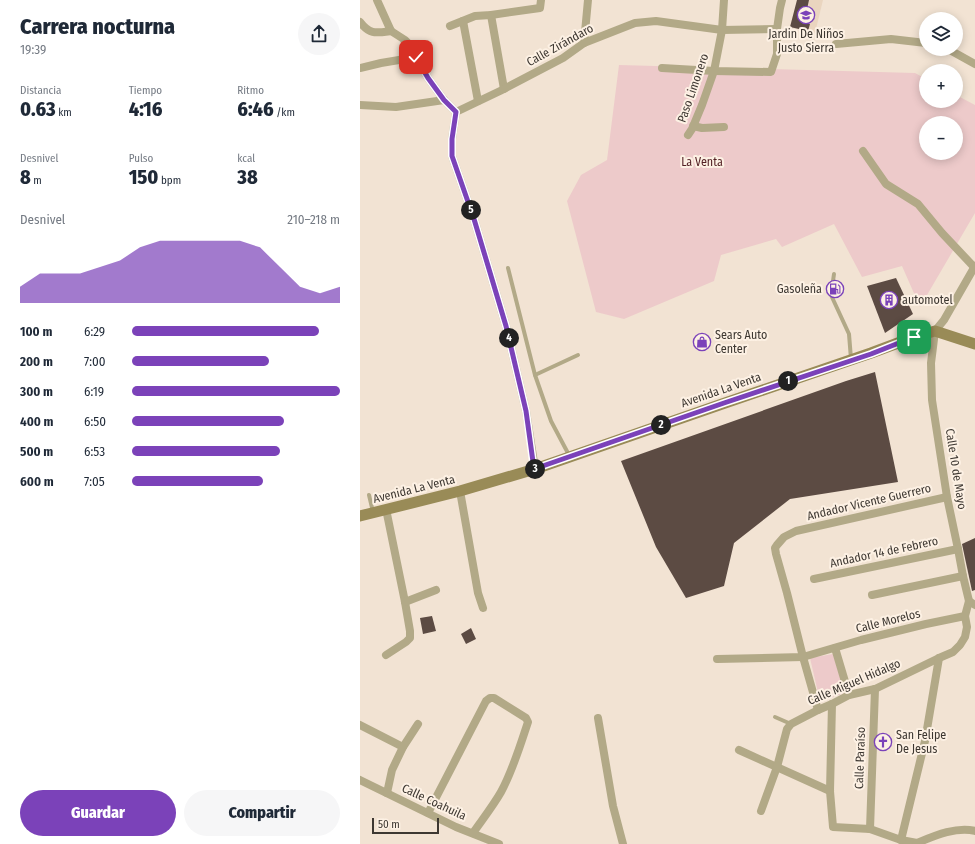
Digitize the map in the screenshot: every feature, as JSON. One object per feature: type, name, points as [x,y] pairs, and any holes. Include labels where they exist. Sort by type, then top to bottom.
[{"type":"main road","name":"Avenida La Venta","points":[[360,516],[460,491],[534,469],[935,331]]},
{"type":"main road","points":[[935,331],[975,344]]},
{"type":"street","points":[[377,0],[391,30],[409,44],[428,78],[444,100],[456,112],[452,139],[452,156],[474,219],[506,326],[526,411],[534,469]]},
{"type":"street","points":[[450,26],[476,16],[540,8],[541,0]]},
{"type":"street","points":[[584,43],[588,0]]},
{"type":"street","name":"Paso Limonero","points":[[688,135],[692,130],[714,71],[722,30],[724,0]]},
{"type":"street","points":[[662,68],[771,72],[777,54],[777,29],[782,0]]},
{"type":"street","points":[[491,15],[504,89]]},
{"type":"street","points":[[464,21],[478,101]]},
{"type":"street","name":"Calle Zirándaro","points":[[456,112],[563,58],[584,43],[635,23],[656,21],[722,30],[777,29]]},
{"type":"street","points":[[360,22],[366,30],[377,33],[391,30]]},
{"type":"street","points":[[836,44],[891,39],[919,42]]},
{"type":"street","points":[[961,56],[975,64]]},
{"type":"street","points":[[360,68],[416,57]]},
{"type":"street","points":[[360,105],[396,107],[444,100]]},
{"type":"street","points":[[693,126],[702,128],[724,127]]},
{"type":"street","points":[[863,151],[886,184],[918,204],[942,233],[975,266],[944,320],[935,331]]},
{"type":"street","name":"Calle 10 de Mayo","points":[[935,331],[931,363],[932,400],[947,497],[963,576],[972,603]]},
{"type":"street","points":[[460,491],[478,593],[483,608]]},
{"type":"street","name":"Andador Vicente Guerrero","points":[[803,657],[775,548],[784,537],[796,531],[947,497]]},
{"type":"street","points":[[386,509],[406,602],[410,631],[410,638],[386,655]]},
{"type":"street","name":"Andador 14 de Febrero","points":[[814,579],[958,549]]},
{"type":"street","points":[[872,595],[963,576]]},
{"type":"street","points":[[406,602],[436,590]]},
{"type":"street","points":[[965,616],[972,603]]},
{"type":"street","name":"Calle Morelos","points":[[717,659],[803,657],[861,640],[965,616]]},
{"type":"street","name":"Calle Miguel Hidalgo","points":[[791,724],[849,695],[875,689],[953,652],[965,637],[968,627],[965,616]]},
{"type":"street","points":[[835,648],[849,695]]},
{"type":"street","points":[[803,657],[818,710]]},
{"type":"street","points":[[901,840],[925,741],[939,658]]},
{"type":"street","name":"Calle Paraíso","points":[[870,829],[875,689]]},
{"type":"street","points":[[428,813],[486,702],[490,698],[494,698],[526,718],[528,722],[517,756],[508,777],[500,793],[473,833]]},
{"type":"street","points":[[832,704],[830,791],[833,827],[870,829],[901,840],[918,843],[931,836],[958,830],[969,829],[975,831]]},
{"type":"street","points":[[598,718],[613,806],[623,844]]},
{"type":"street","points":[[387,793],[392,770],[403,748],[418,724]]},
{"type":"street","points":[[761,811],[777,767],[787,729],[791,724]]},
{"type":"street","points":[[360,725],[403,748]]},
{"type":"street","points":[[739,750],[830,791]]},
{"type":"street","name":"Calle Coahuila","points":[[360,780],[456,826],[499,844]]},
{"type":"lane","points":[[508,268],[535,374],[551,421],[570,457]]},
{"type":"lane","points":[[834,274],[832,295],[850,334],[851,360]]},
{"type":"lane","points":[[535,374],[578,355]]},
{"type":"lane","points":[[369,495],[373,512]]},
{"type":"lane","points":[[775,717],[791,724]]},
{"type":"shaded area","name":"Jardin De Niños Justo Sierra","points":[[797,0],[823,0],[815,33],[790,27]]},
{"type":"green space","name":"La Venta","points":[[619,65],[915,73],[919,75],[919,108],[963,108],[963,99],[975,105],[975,213],[920,307],[902,266],[862,277],[834,224],[782,247],[776,239],[721,255],[714,281],[624,319],[596,312],[567,201],[581,175],[607,160]]},
{"type":"green space","points":[[833,654],[845,693],[820,701],[810,658]]},
{"type":"building","points":[[797,0],[809,0],[804,23],[810,24],[808,31],[790,27]]},
{"type":"building","name":"automotel","points":[[896,278],[913,314],[885,333],[867,286]]},
{"type":"building","points":[[875,372],[898,482],[790,499],[734,543],[724,586],[686,598],[656,547],[621,461]]},
{"type":"building","points":[[975,538],[975,590],[972,591],[962,544]]},
{"type":"building","points":[[432,616],[436,631],[423,634],[420,618]]},
{"type":"building","points":[[471,628],[476,639],[466,644],[461,634]]},
{"type":"place","name":"Jardin De Niños Justo Sierra","points":[[806,15]]},
{"type":"place","name":"Gasoleña","points":[[835,289]]},
{"type":"place","name":"automotel","points":[[889,300]]},
{"type":"place","name":"Sears Auto Center","points":[[702,342]]},
{"type":"place","name":"San Felipe De Jesus","points":[[883,742]]},
{"type":"route","points":[[416,57],[428,78],[444,100],[456,112],[452,139],[452,156],[474,219],[506,326],[526,411],[534,469],[871,354],[914,337]]}]
